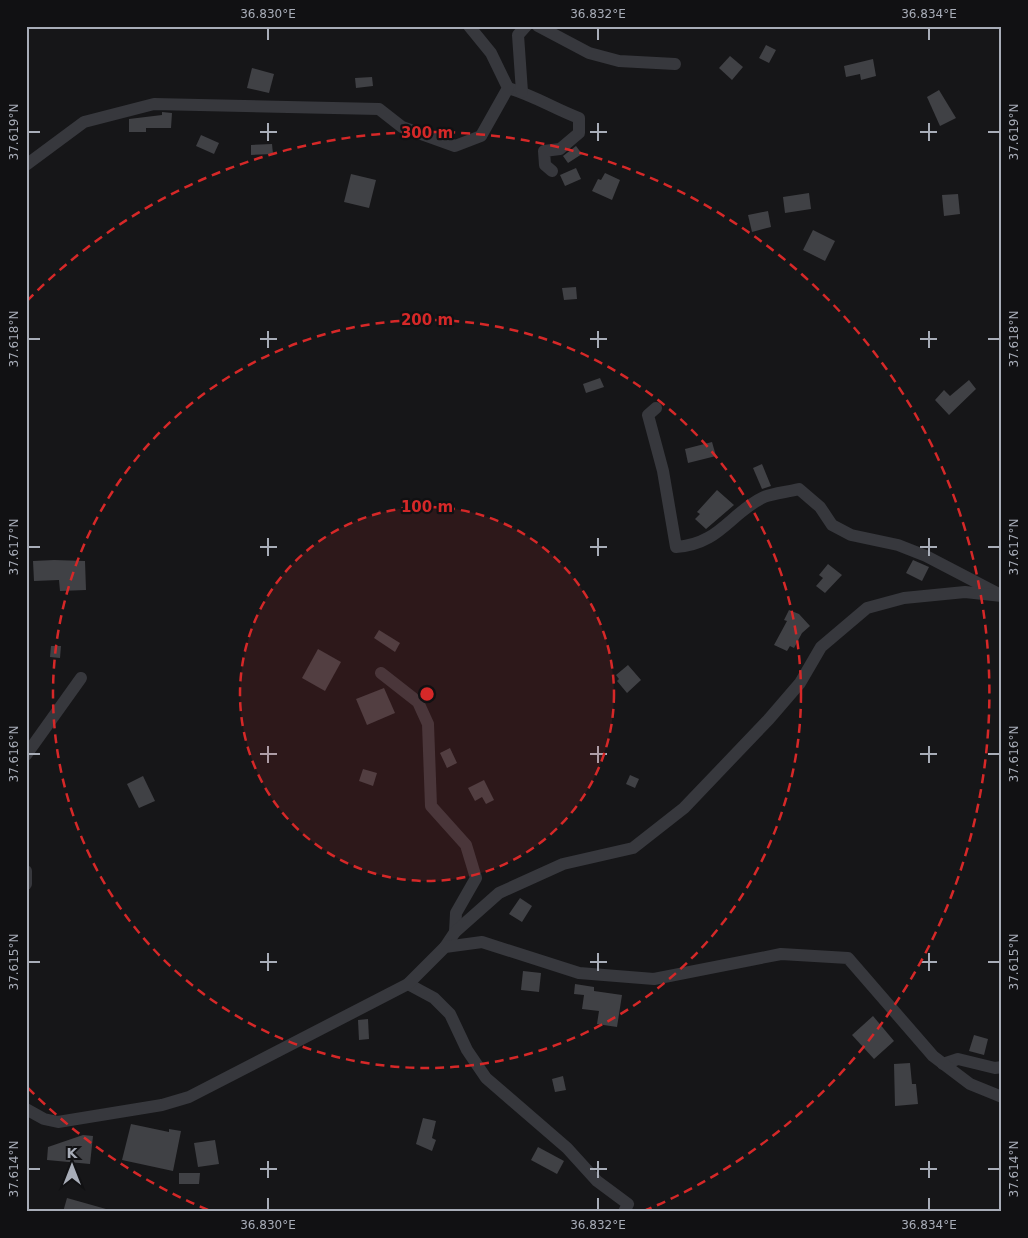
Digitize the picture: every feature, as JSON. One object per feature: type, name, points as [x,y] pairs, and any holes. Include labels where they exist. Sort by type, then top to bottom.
[{"type":"street","points":[[469,26],[491,53],[508,88],[522,92],[553,108],[579,118],[578,133],[560,149],[544,151],[545,165],[552,171]]},
{"type":"street","points":[[522,92],[518,35],[526,26]]},
{"type":"street","points":[[538,26],[589,53],[619,61],[675,64]]},
{"type":"street","points":[[26,165],[84,122],[154,104],[379,109],[402,127],[455,146],[481,136],[508,88]]},
{"type":"street","points":[[656,408],[648,415],[663,471],[676,547],[694,546],[723,529],[764,497],[798,490],[820,507],[832,525],[851,535],[898,545],[926,556],[1002,596]]},
{"type":"street","points":[[26,1109],[44,1119],[58,1122],[162,1105],[190,1097],[408,984],[445,947],[455,932],[500,893],[563,864],[633,848],[684,808],[769,719],[800,683],[821,647],[867,608],[913,597],[965,592],[1002,596]]},
{"type":"street","points":[[381,673],[418,702],[428,724],[431,806],[466,845],[476,878],[456,913],[455,932]]},
{"type":"street","points":[[26,755],[81,678]]},
{"type":"street","points":[[26,871],[26,884]]},
{"type":"street","points":[[445,947],[482,942],[579,973],[654,979],[780,954],[848,958],[933,1056],[970,1084],[1002,1097]]},
{"type":"street","points":[[408,984],[434,998],[450,1014],[467,1050],[486,1078],[567,1148],[597,1181],[628,1204],[624,1212]]},
{"type":"street","points":[[943,1064],[958,1060],[1002,1068]]},
{"type":"building","points":[[766,45],[776,50],[769,63],[759,58]]},
{"type":"building","points":[[730,56],[743,67],[732,80],[719,68]]},
{"type":"building","points":[[873,59],[876,76],[861,80],[860,74],[846,77],[844,66]]},
{"type":"building","points":[[252,68],[274,74],[269,93],[247,88]]},
{"type":"building","points":[[372,77],[373,86],[356,88],[355,78]]},
{"type":"building","points":[[939,90],[956,118],[940,126],[927,97]]},
{"type":"building","points":[[162,112],[172,113],[171,128],[146,128],[146,132],[129,132],[129,119],[162,115]]},
{"type":"building","points":[[201,135],[219,143],[214,154],[196,146]]},
{"type":"building","points":[[272,144],[273,154],[251,155],[251,145]]},
{"type":"building","points":[[576,146],[582,154],[568,163],[563,156]]},
{"type":"building","points":[[576,168],[581,179],[565,186],[560,175]]},
{"type":"building","points":[[605,173],[620,180],[612,200],[592,191],[598,179],[601,180]]},
{"type":"building","points":[[351,174],[376,180],[369,208],[344,202]]},
{"type":"building","points":[[809,193],[811,209],[785,213],[783,197]]},
{"type":"building","points":[[958,194],[960,214],[944,216],[942,195]]},
{"type":"building","points":[[768,211],[771,227],[752,232],[748,215]]},
{"type":"building","points":[[813,230],[835,241],[825,261],[803,250]]},
{"type":"building","points":[[576,287],[577,299],[564,300],[562,288]]},
{"type":"building","points":[[600,378],[604,387],[586,393],[583,384]]},
{"type":"building","points":[[969,380],[976,389],[949,415],[935,400],[944,390],[950,396]]},
{"type":"building","points":[[712,442],[716,456],[688,463],[685,449]]},
{"type":"building","points":[[762,464],[771,486],[762,489],[753,468]]},
{"type":"building","points":[[717,490],[734,505],[706,529],[695,519],[700,514],[697,512]]},
{"type":"building","points":[[913,560],[929,567],[922,581],[906,573]]},
{"type":"building","points":[[33,561],[85,561],[86,590],[60,591],[59,580],[34,581]]},
{"type":"building","points":[[828,564],[842,575],[825,593],[816,586],[823,578],[819,575]]},
{"type":"building","points":[[789,610],[799,614],[810,626],[802,633],[794,648],[790,646],[787,651],[774,645],[787,621],[784,620]]},
{"type":"building","points":[[379,630],[400,643],[395,652],[374,638]]},
{"type":"building","points":[[51,646],[61,646],[60,658],[50,657]]},
{"type":"building","points":[[318,649],[341,662],[325,691],[302,678]]},
{"type":"building","points":[[628,665],[641,680],[627,693],[617,681],[619,679],[616,675]]},
{"type":"building","points":[[384,688],[395,713],[367,725],[356,699]]},
{"type":"building","points":[[450,748],[457,763],[447,768],[440,753]]},
{"type":"building","points":[[363,769],[377,773],[373,786],[359,781]]},
{"type":"building","points":[[630,775],[639,779],[635,788],[626,784]]},
{"type":"building","points":[[143,776],[155,801],[139,808],[127,784]]},
{"type":"building","points":[[484,780],[494,800],[486,804],[482,797],[475,801],[468,788]]},
{"type":"building","points":[[520,898],[532,906],[522,922],[509,914]]},
{"type":"building","points":[[523,971],[541,973],[539,992],[521,990]]},
{"type":"building","points":[[575,984],[594,987],[594,991],[622,995],[617,1027],[597,1024],[599,1011],[582,1009],[584,995],[574,994]]},
{"type":"building","points":[[873,1016],[894,1041],[874,1059],[852,1035]]},
{"type":"building","points":[[368,1019],[369,1039],[359,1040],[358,1020]]},
{"type":"building","points":[[974,1035],[988,1039],[984,1055],[969,1051]]},
{"type":"building","points":[[910,1063],[912,1084],[916,1084],[918,1104],[895,1106],[894,1064]]},
{"type":"building","points":[[563,1076],[566,1090],[555,1092],[552,1079]]},
{"type":"building","points":[[423,1118],[436,1121],[432,1138],[436,1140],[432,1151],[416,1144]]},
{"type":"building","points":[[131,1124],[169,1132],[169,1129],[181,1131],[173,1171],[122,1160]]},
{"type":"building","points":[[83,1135],[93,1136],[90,1164],[47,1160],[48,1147]]},
{"type":"building","points":[[215,1140],[219,1164],[198,1167],[194,1143]]},
{"type":"building","points":[[538,1147],[564,1161],[557,1174],[531,1160]]},
{"type":"building","points":[[179,1173],[200,1173],[199,1184],[179,1184]]},
{"type":"building","points":[[67,1198],[106,1209],[105,1212],[63,1212]]}]
